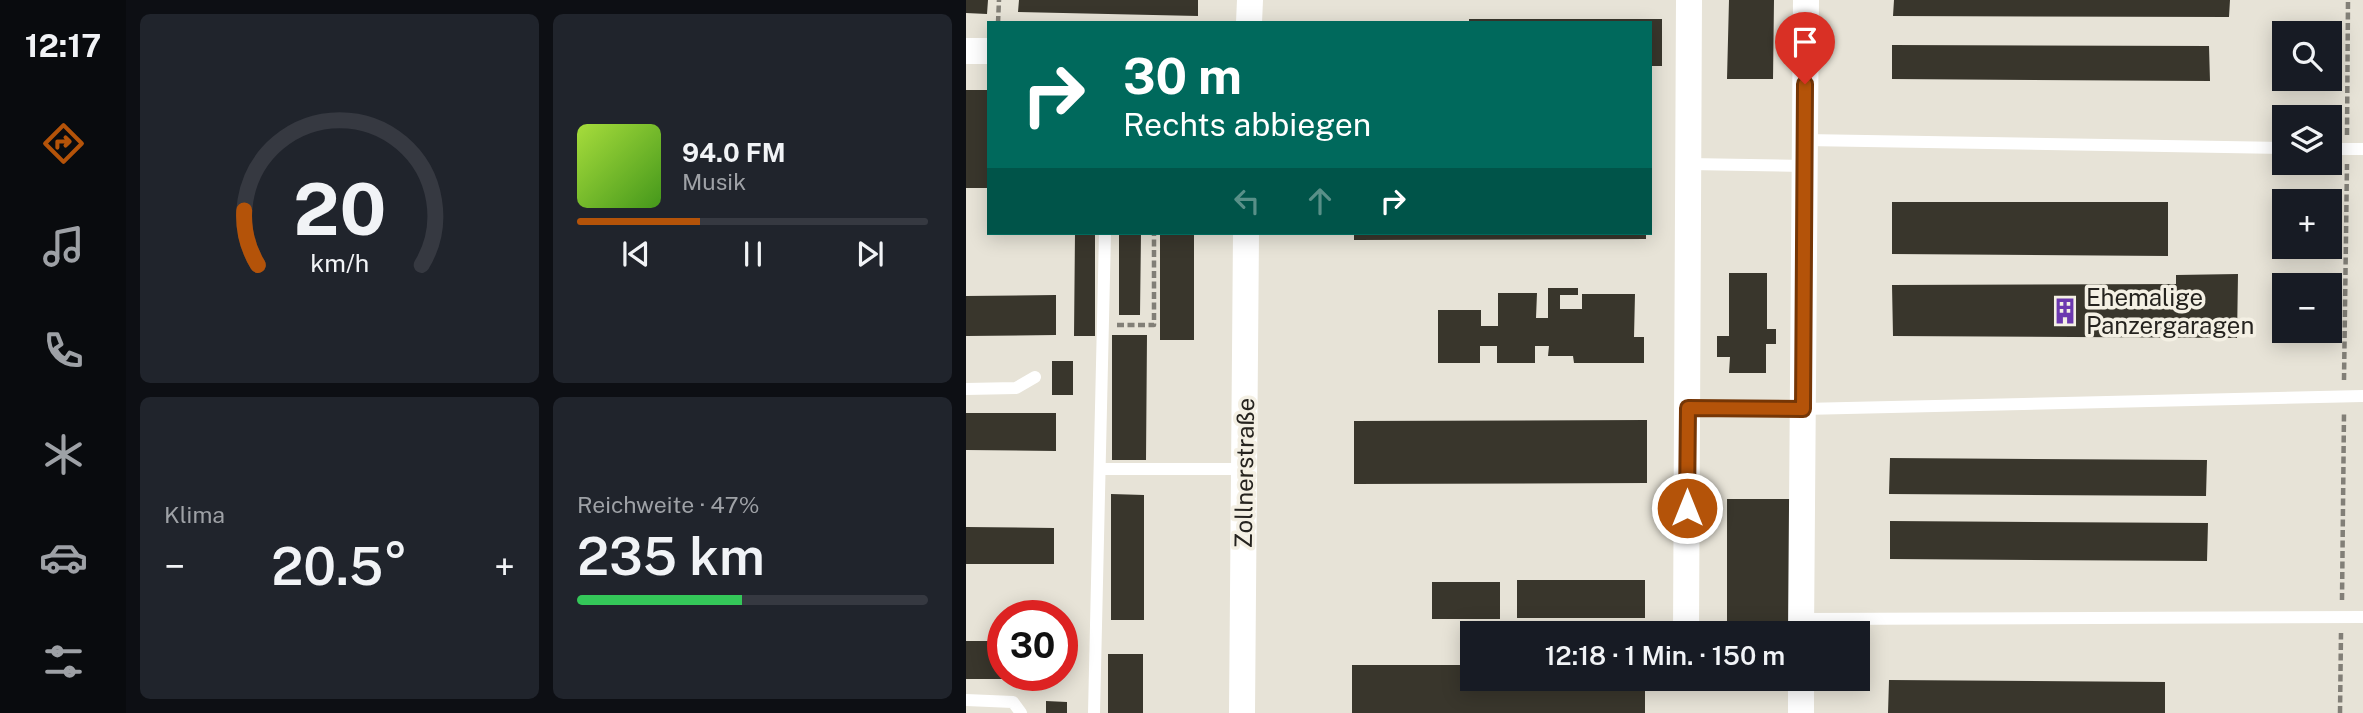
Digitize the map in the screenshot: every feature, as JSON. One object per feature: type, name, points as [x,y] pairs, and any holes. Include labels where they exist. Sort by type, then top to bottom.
[{"type":"street","points":[[1249,21],[1250,0]]},
{"type":"street","points":[[1686,621],[1689,0]]},
{"type":"street","points":[[1801,621],[1806,0]]},
{"type":"street","points":[[966,51],[987,51]]},
{"type":"street","name":"Zollnerstraße","points":[[1242,713],[1246,235]]},
{"type":"street","points":[[1801,691],[1801,713]]},
{"type":"lane","points":[[1689,164],[1805,153],[2272,148]]},
{"type":"lane","points":[[2342,149],[2363,149]]},
{"type":"lane","points":[[1094,713],[1105,235]]},
{"type":"lane","points":[[966,389],[1016,388],[1035,377]]},
{"type":"lane","points":[[1688,408],[1803,409],[2363,396]]},
{"type":"lane","points":[[1100,469],[1244,469]]},
{"type":"lane","points":[[1870,625],[2363,617]]},
{"type":"lane","points":[[966,699],[1013,702],[1021,713]]},
{"type":"path","points":[[998,21],[999,0]]},
{"type":"path","points":[[2340,713],[2348,0]]},
{"type":"path","points":[[1102,325],[1154,325],[1154,235]]},
{"type":"building","points":[[966,0],[988,0],[987,14],[966,13]]},
{"type":"building","points":[[1019,0],[1198,0],[1198,16],[1018,12]]},
{"type":"building","points":[[1729,0],[1774,0],[1773,79],[1727,79]]},
{"type":"building","points":[[1894,0],[2230,0],[2229,17],[1893,16]]},
{"type":"building","points":[[1662,19],[1662,66],[1652,66],[1652,21],[1469,21]]},
{"type":"building","points":[[1892,45],[2209,46],[2210,81],[1892,79]]},
{"type":"building","points":[[966,90],[987,90],[987,188],[966,188]]},
{"type":"building","name":"Ehemalige Panzergaragen","points":[[1892,202],[2168,202],[2168,256],[1892,254]]},
{"type":"building","points":[[1075,235],[1095,235],[1095,336],[1074,336]]},
{"type":"building","points":[[1119,235],[1141,235],[1140,315],[1119,315]]},
{"type":"building","points":[[1160,235],[1194,235],[1194,340],[1160,340]]},
{"type":"building","points":[[1354,235],[1646,235],[1646,239],[1354,240]]},
{"type":"building","points":[[1729,273],[1767,273],[1767,329],[1776,329],[1776,344],[1766,344],[1766,373],[1729,373],[1730,357],[1717,357],[1717,336],[1729,336]]},
{"type":"building","name":"Ehemalige Panzergaragen","points":[[2238,274],[2237,338],[1893,336],[1892,285],[2176,284],[2176,275]]},
{"type":"building","points":[[1548,288],[1578,288],[1578,295],[1560,295],[1560,309],[1582,309],[1582,294],[1635,294],[1634,337],[1644,337],[1644,363],[1574,363],[1573,356],[1548,356],[1549,346],[1535,346],[1535,363],[1497,363],[1497,346],[1480,346],[1480,363],[1438,363],[1438,310],[1481,310],[1481,326],[1498,326],[1498,293],[1537,293],[1536,318],[1548,318]]},
{"type":"building","points":[[1056,295],[1056,335],[966,336],[966,296]]},
{"type":"building","points":[[1112,335],[1147,335],[1146,460],[1112,460]]},
{"type":"building","points":[[1052,361],[1073,361],[1073,395],[1052,395]]},
{"type":"building","points":[[966,413],[1056,413],[1056,451],[966,450]]},
{"type":"building","points":[[1647,420],[1647,483],[1354,484],[1354,421]]},
{"type":"building","points":[[1890,458],[2207,460],[2206,496],[1889,494]]},
{"type":"building","points":[[1111,494],[1144,495],[1144,620],[1111,620]]},
{"type":"building","points":[[1727,499],[1790,499],[1790,621],[1727,621]]},
{"type":"building","points":[[1890,521],[2208,523],[2207,561],[1890,559]]},
{"type":"building","points":[[966,527],[1054,528],[1054,564],[966,564]]},
{"type":"building","points":[[1517,580],[1645,580],[1645,618],[1517,618]]},
{"type":"building","points":[[1432,582],[1500,582],[1500,619],[1432,619]]},
{"type":"building","points":[[966,641],[987,641],[987,679],[966,679]]},
{"type":"building","points":[[1108,654],[1143,654],[1143,713],[1108,713]]},
{"type":"building","points":[[1352,665],[1460,665],[1460,691],[1645,691],[1645,713],[1352,713]]},
{"type":"building","points":[[1889,680],[2165,682],[2165,713],[1888,713]]},
{"type":"building","points":[[1046,701],[1067,702],[1067,713],[1046,713]]},
{"type":"place","name":"Ehemalige Panzergaragen","points":[[2065,311]]},
{"type":"route","points":[[1687,508],[1688,408],[1803,409],[1805,84]]}]
